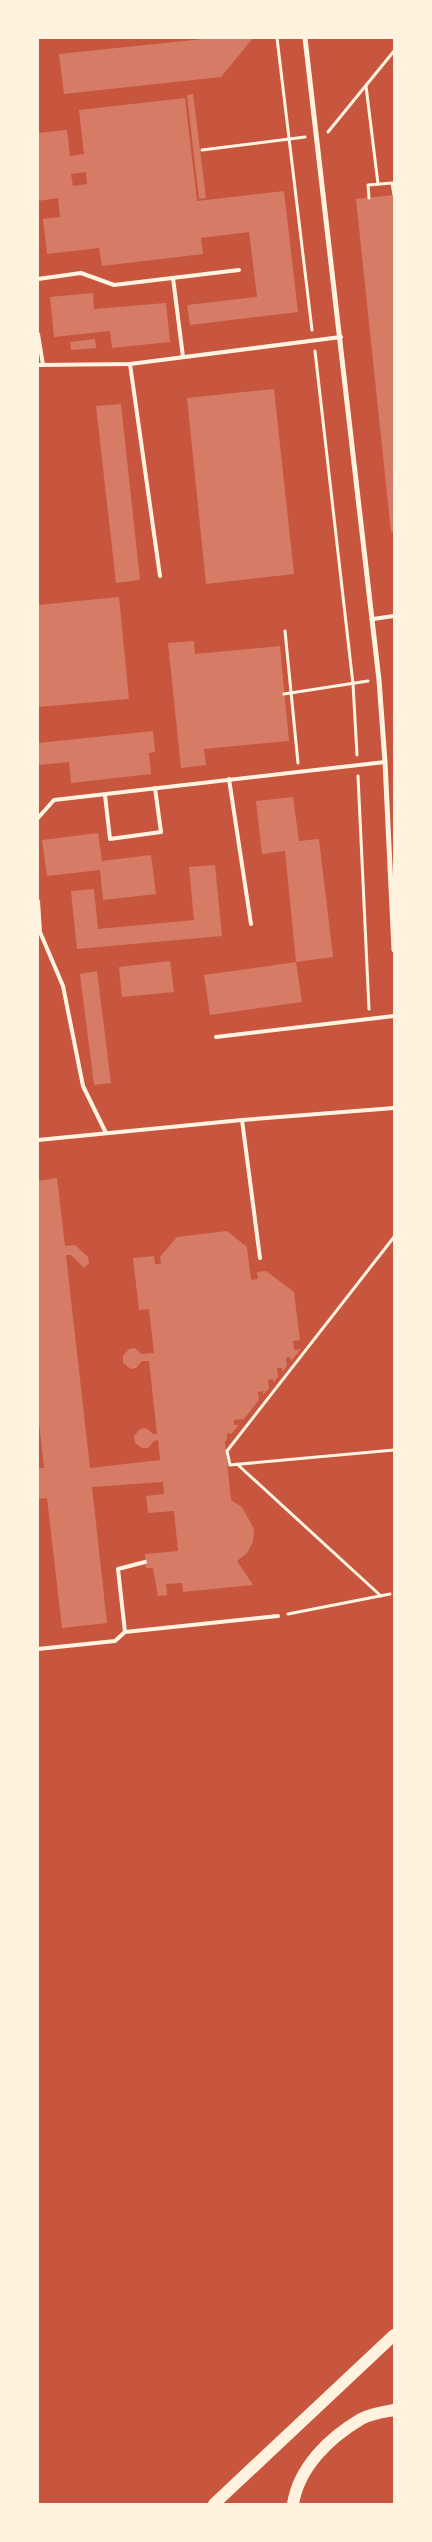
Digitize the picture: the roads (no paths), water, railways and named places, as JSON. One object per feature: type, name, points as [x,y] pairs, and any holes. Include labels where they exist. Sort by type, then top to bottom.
[{"type":"main road","points":[[214,2504],[394,2335]]},
{"type":"main road","points":[[293,2504],[296,2487],[321,2448],[362,2418],[394,2410]]},
{"type":"street","points":[[305,38],[341,337],[379,680],[394,950]]},
{"type":"lane","points":[[38,279],[81,273],[114,285],[239,270]]},
{"type":"lane","points":[[173,278],[183,358]]},
{"type":"lane","points":[[38,334],[40,365],[130,364],[341,337]]},
{"type":"lane","points":[[130,364],[160,576]]},
{"type":"lane","points":[[372,619],[394,616]]},
{"type":"lane","points":[[38,818],[54,800],[385,762]]},
{"type":"lane","points":[[229,780],[251,924]]},
{"type":"lane","points":[[105,795],[110,839],[161,832],[155,788]]},
{"type":"lane","points":[[38,901],[40,932],[63,986],[83,1086],[106,1133]]},
{"type":"lane","points":[[216,1037],[394,1016]]},
{"type":"lane","points":[[38,1140],[242,1120],[394,1108]]},
{"type":"lane","points":[[242,1120],[260,1258]]},
{"type":"lane","points":[[125,1632],[118,1569],[145,1562]]},
{"type":"lane","points":[[38,1649],[115,1641],[125,1632],[278,1616]]}]
